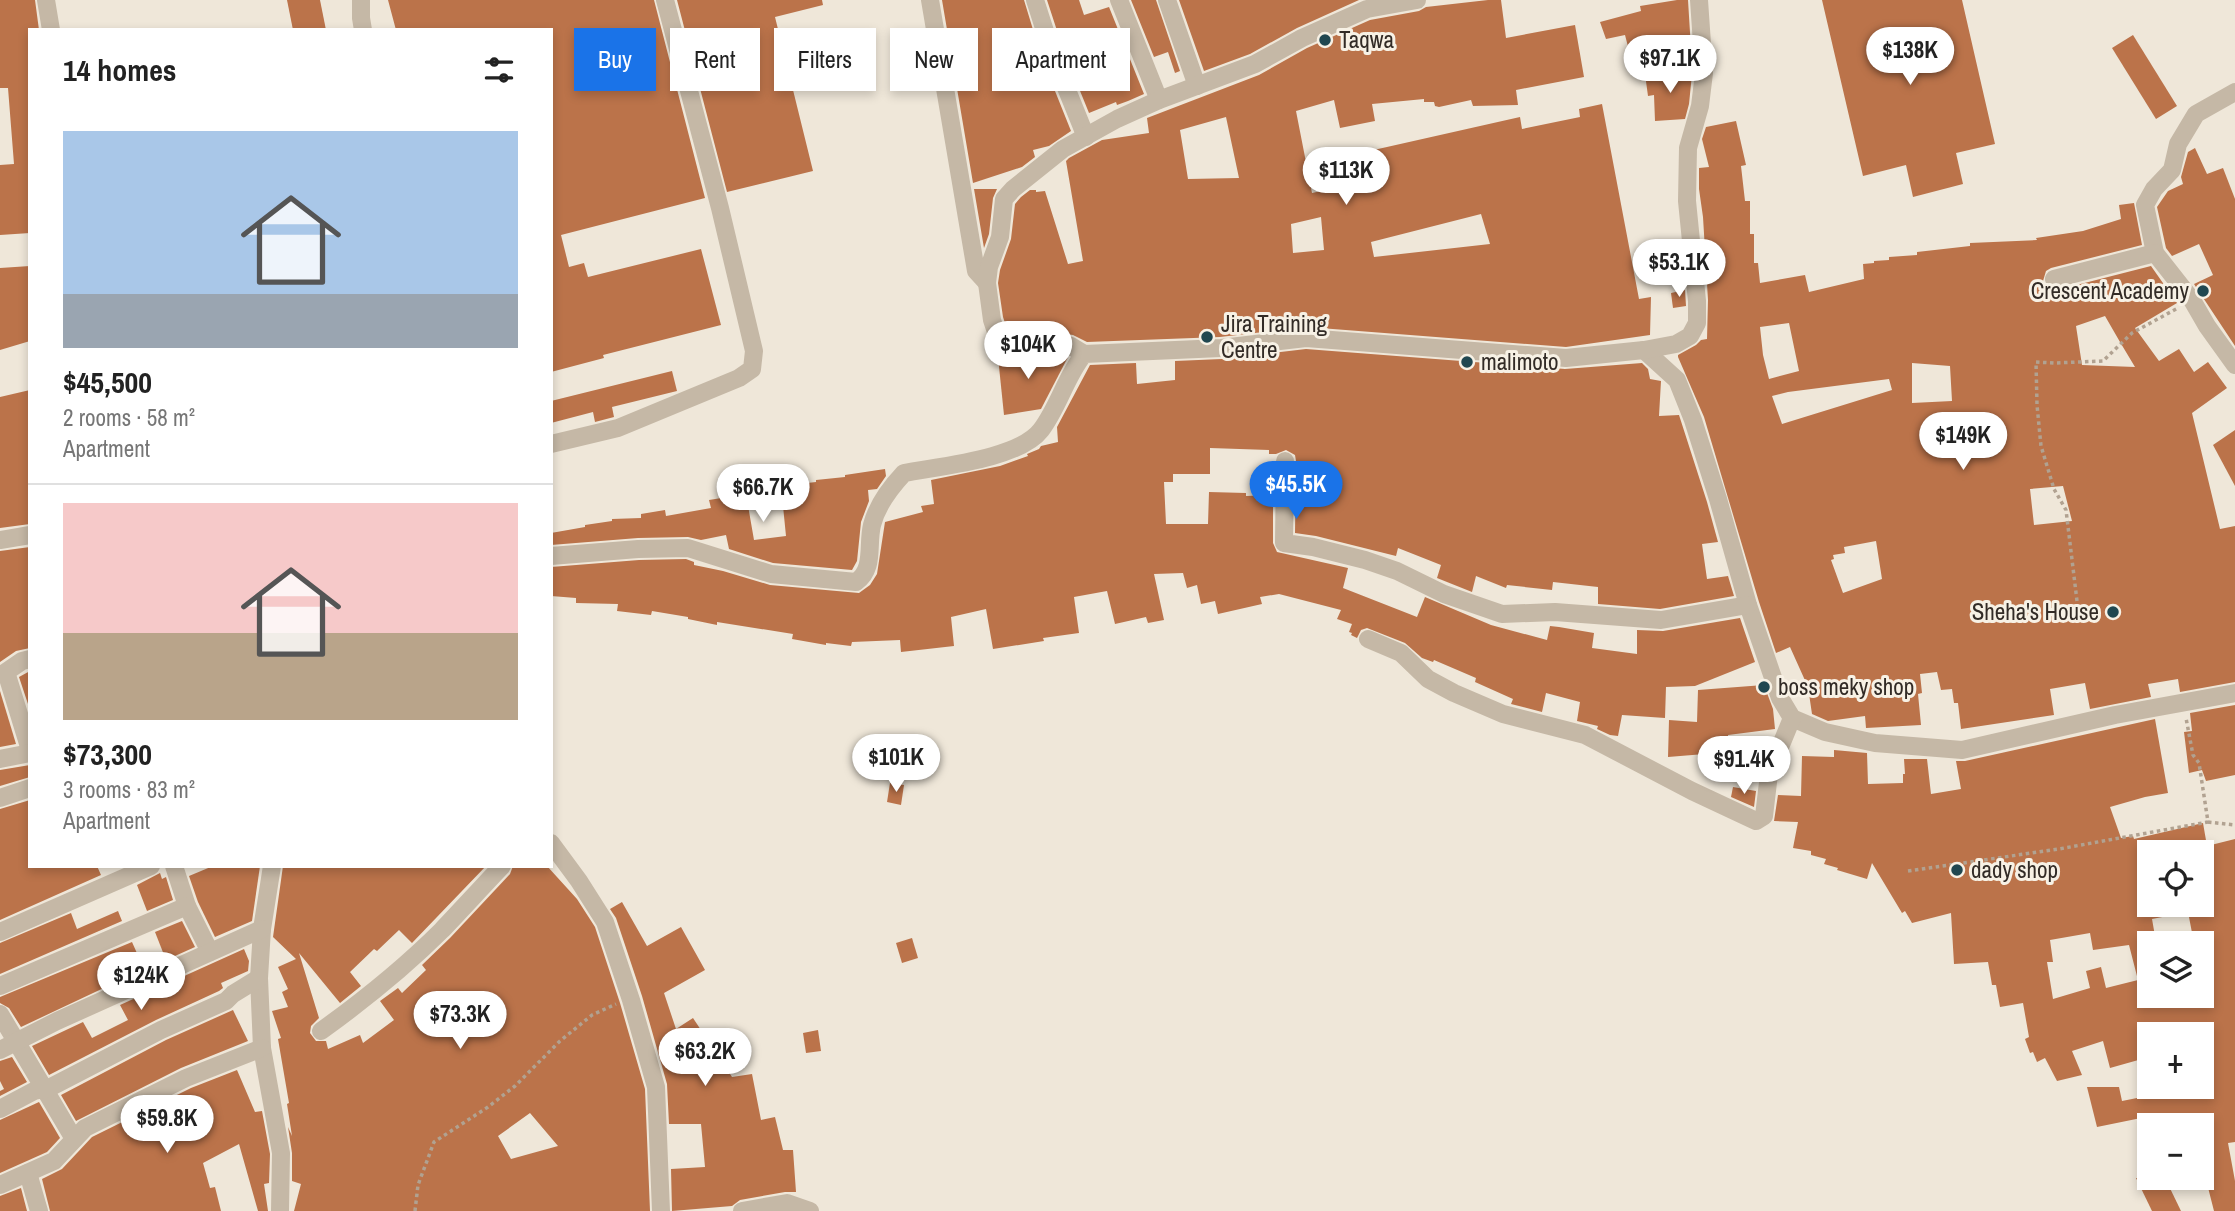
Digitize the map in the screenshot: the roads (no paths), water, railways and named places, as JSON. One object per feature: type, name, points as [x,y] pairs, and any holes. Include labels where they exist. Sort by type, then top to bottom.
[{"type":"street","points":[[46,0],[51,28]]},
{"type":"street","points":[[361,0],[363,28]]},
{"type":"street","points":[[553,444],[618,428],[739,379],[752,369],[754,351],[720,208],[665,0]]},
{"type":"street","points":[[930,0],[976,271],[987,283]]},
{"type":"street","points":[[1035,0],[1052,53],[1086,137]]},
{"type":"street","points":[[1119,0],[1159,100]]},
{"type":"street","points":[[1167,0],[1197,86]]},
{"type":"street","points":[[1417,0],[1367,9],[1302,38],[1255,64],[1159,100],[1117,119],[1054,156],[1027,177],[1004,199],[1000,237],[989,267],[987,283],[992,320],[1001,342],[1058,344],[1071,346],[1084,354],[1221,348],[1306,338],[1566,358],[1676,344],[1690,336],[1698,323],[1687,201],[1688,148],[1700,106],[1704,73],[1699,0]]},
{"type":"street","points":[[2235,92],[2196,114],[2178,144],[2172,170],[2154,189],[2145,205],[2155,253],[2192,300],[2235,365]]},
{"type":"street","points":[[2054,279],[2155,253]]},
{"type":"street","points":[[1644,350],[1677,380],[1718,499],[1748,606],[1780,698],[1792,718],[1825,732],[1875,743],[1962,750],[2182,701],[2235,693]]},
{"type":"street","points":[[553,556],[688,548],[771,574],[856,582],[864,576],[868,567],[872,525],[880,503],[904,473],[1014,451],[1040,432],[1084,354]]},
{"type":"street","points":[[1285,461],[1284,543],[1365,560],[1397,571],[1444,594],[1502,614],[1555,612],[1661,620],[1748,606]]},
{"type":"street","points":[[0,540],[28,535]]},
{"type":"street","points":[[1368,639],[1401,653],[1428,679],[1454,693],[1503,714],[1585,735],[1756,821],[1764,816],[1769,774],[1792,718]]},
{"type":"street","points":[[28,660],[6,672],[28,744]]},
{"type":"street","points":[[0,759],[28,752]]},
{"type":"street","points":[[0,798],[28,789]]},
{"type":"street","points":[[553,846],[605,922],[631,1000],[656,1087],[662,1211]]},
{"type":"street","points":[[175,868],[187,906],[210,952]]},
{"type":"street","points":[[272,868],[262,929],[259,978],[262,1048],[281,1153],[280,1211]]},
{"type":"street","points":[[321,1031],[367,998],[408,961],[442,930],[500,868]]},
{"type":"street","points":[[0,932],[140,869]]},
{"type":"street","points":[[0,986],[187,906]]},
{"type":"street","points":[[0,1050],[262,929]]},
{"type":"street","points":[[0,1109],[226,1001],[233,993],[259,978]]},
{"type":"street","points":[[0,1014],[74,1139]]},
{"type":"street","points":[[0,1185],[54,1161],[85,1128],[186,1077],[262,1048]]},
{"type":"street","points":[[28,1173],[39,1211]]},
{"type":"street","points":[[742,1211],[787,1203],[810,1211]]},
{"type":"place","name":"Taqwa","points":[[1325,40]]},
{"type":"place","name":"Crescent Academy","points":[[2203,291]]},
{"type":"place","name":"Jira Training Centre","points":[[1207,337]]},
{"type":"place","name":"malimoto","points":[[1467,362]]},
{"type":"place","name":"Sheha's House","points":[[2113,612]]},
{"type":"place","name":"boss meky shop","points":[[1764,687]]},
{"type":"place","name":"dady shop","points":[[1957,870]]}]
